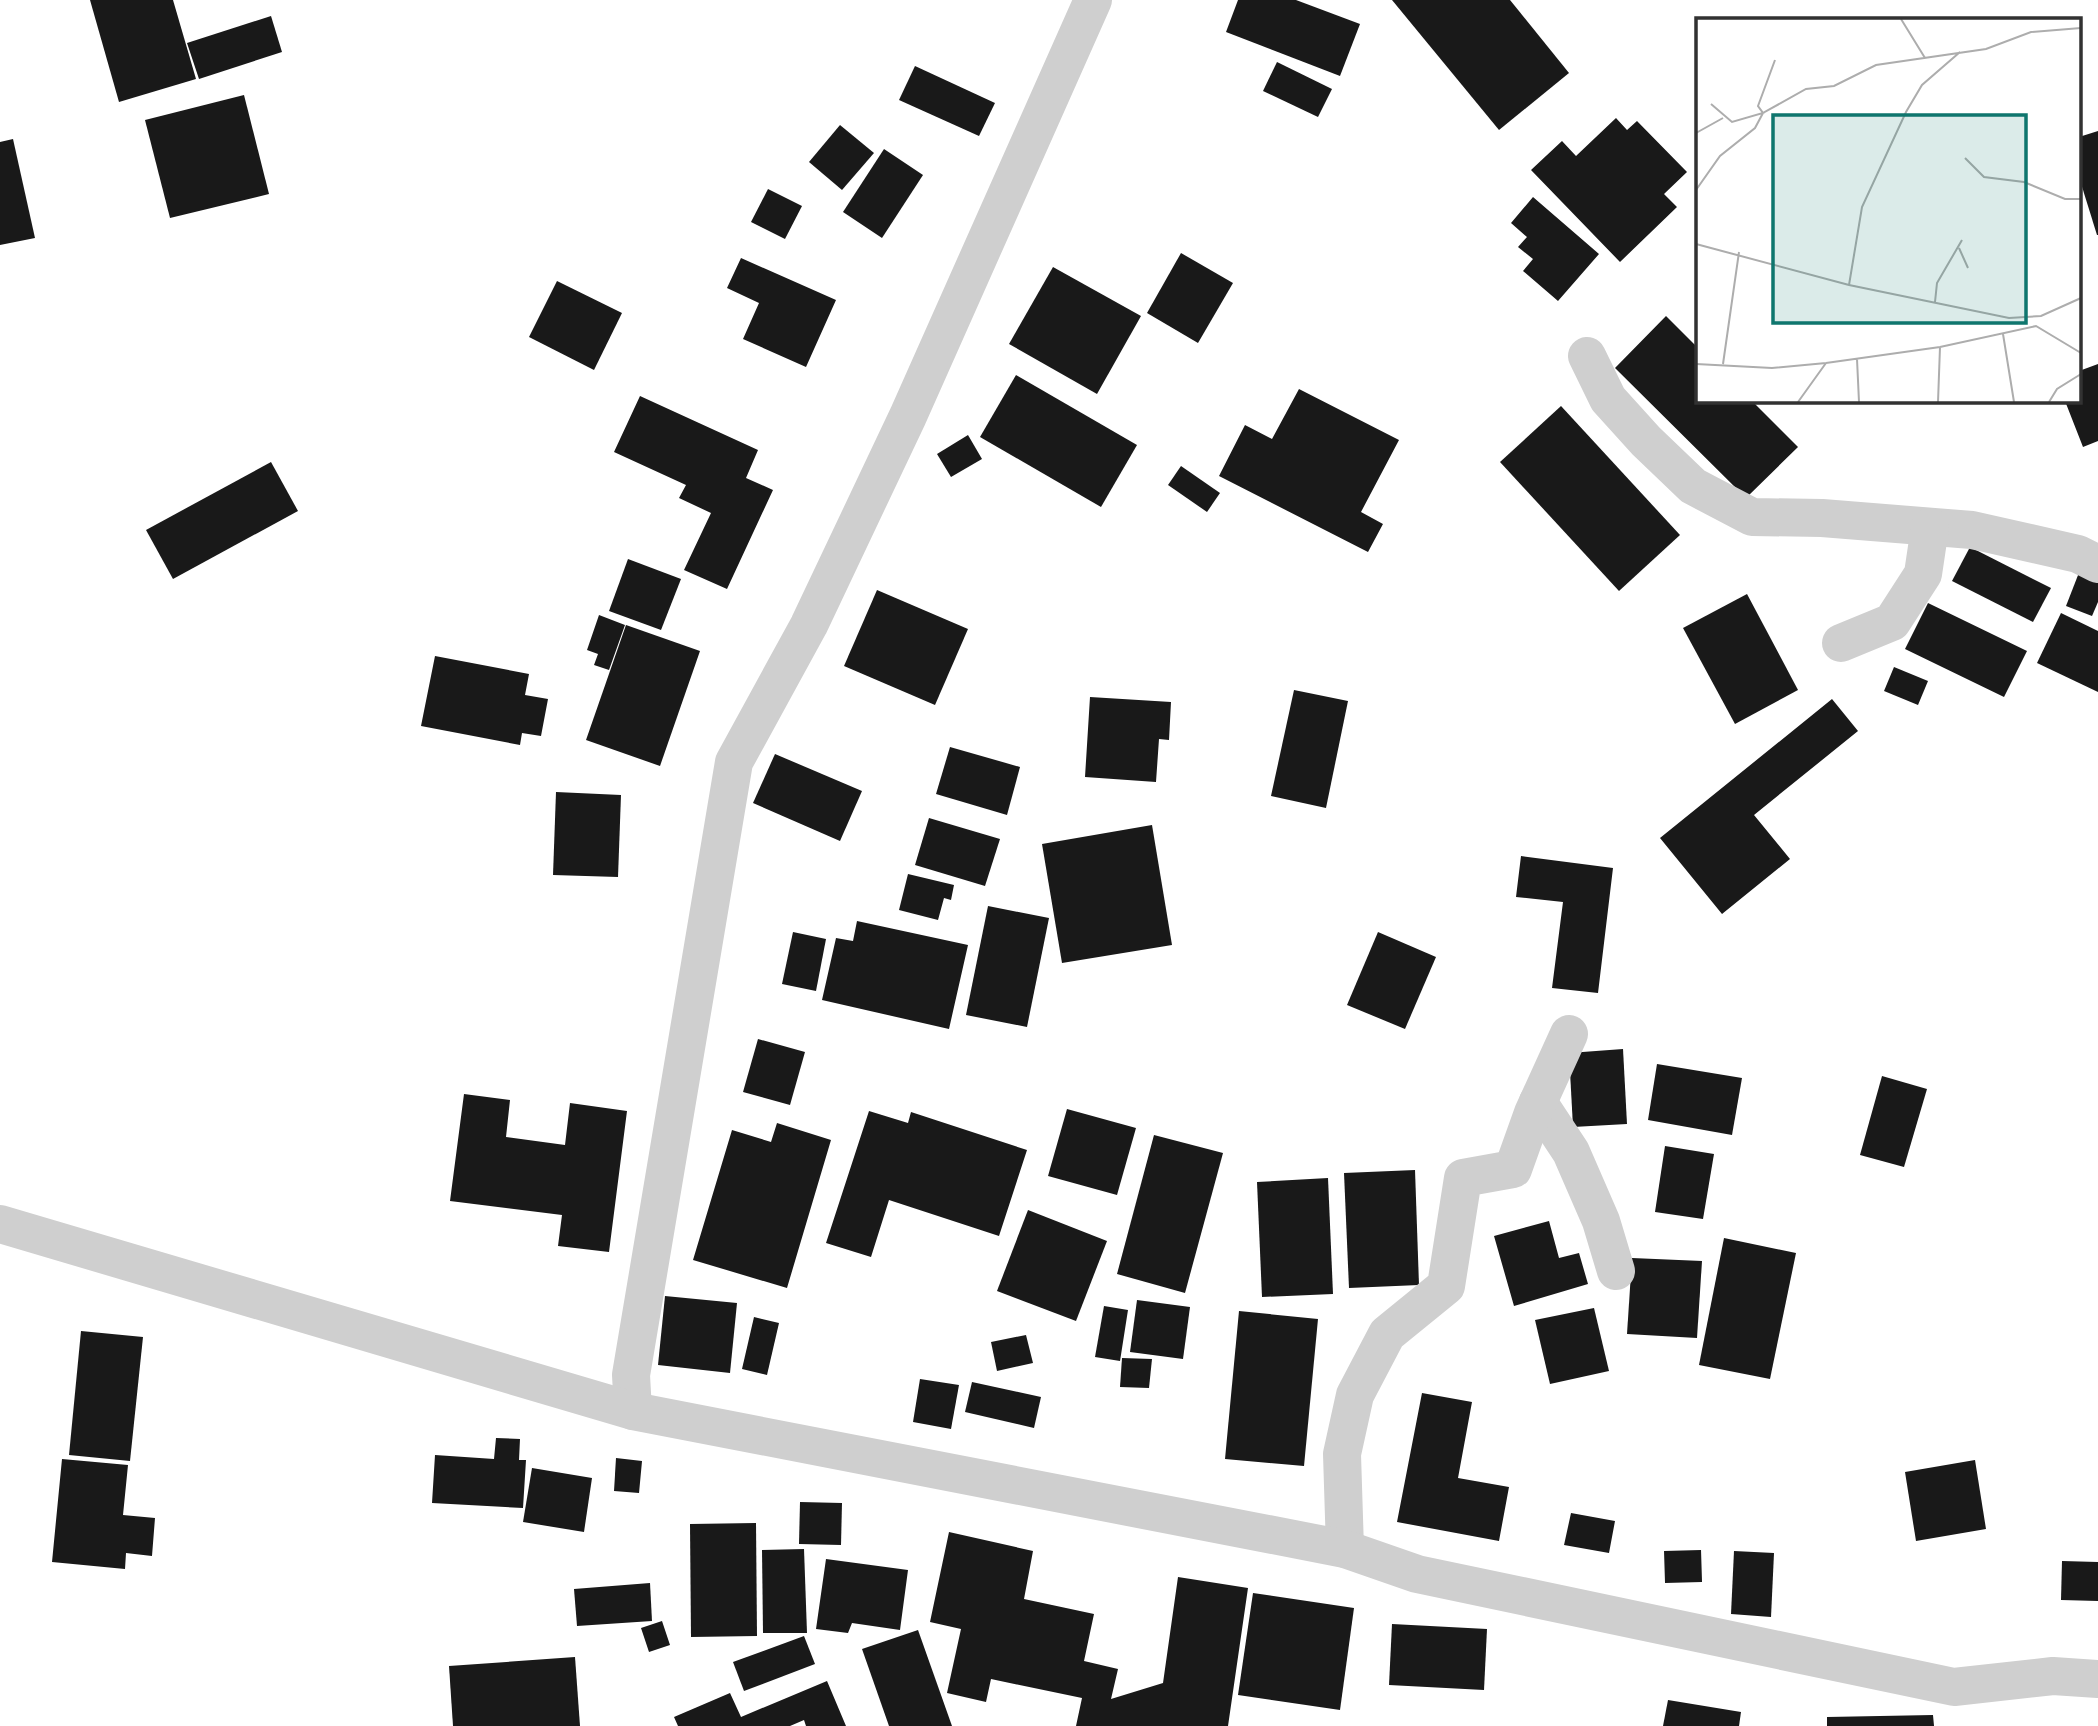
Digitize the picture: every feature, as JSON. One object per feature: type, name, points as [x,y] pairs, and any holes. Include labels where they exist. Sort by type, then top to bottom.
[{"type":"street","points":[[633,1411],[631,1376],[734,762],[809,625],[908,416],[1093,0]]},
{"type":"street","points":[[1587,356],[1608,399],[1646,441],[1693,486],[1752,517],[1822,518],[1972,530],[2078,554],[2098,564]]},
{"type":"street","points":[[1841,643],[1892,622],[1923,575],[1930,527]]},
{"type":"street","points":[[1345,1549],[1342,1454],[1355,1395],[1387,1334],[1446,1286],[1463,1178],[1513,1168],[1538,1102],[1569,1034]]},
{"type":"street","points":[[1538,1102],[1572,1152],[1601,1222],[1616,1271]]},
{"type":"street","points":[[0,1224],[633,1411],[1345,1549],[1417,1574],[1954,1687],[2053,1676],[2098,1679]]},
{"type":"building","points":[[90,0],[173,0],[196,79],[119,102]]},
{"type":"building","points":[[1238,0],[1296,0],[1360,24],[1340,76],[1226,32]]},
{"type":"building","points":[[1392,0],[1510,0],[1569,73],[1499,130]]},
{"type":"building","points":[[271,16],[282,52],[199,79],[187,43]]},
{"type":"building","points":[[1277,62],[1332,89],[1318,117],[1263,91]]},
{"type":"building","points":[[915,66],[995,103],[979,136],[899,100]]},
{"type":"building","points":[[244,95],[269,194],[170,218],[145,120]]},
{"type":"building","points":[[1616,118],[1627,130],[1637,121],[1687,172],[1664,194],[1677,207],[1620,262],[1531,170],[1562,141],[1576,156]]},
{"type":"building","points":[[840,125],[874,153],[842,190],[809,162]]},
{"type":"building","points":[[2098,131],[2098,235],[2080,180],[2080,137]]},
{"type":"building","points":[[13,139],[35,238],[0,245],[0,142]]},
{"type":"building","points":[[884,149],[923,175],[882,238],[843,212]]},
{"type":"building","points":[[768,189],[802,206],[785,239],[751,222]]},
{"type":"building","points":[[1533,197],[1599,254],[1558,301],[1523,271],[1533,259],[1518,247],[1527,237],[1511,223]]},
{"type":"building","points":[[1181,253],[1233,283],[1198,343],[1147,313]]},
{"type":"building","points":[[741,258],[836,300],[806,367],[743,339],[759,303],[727,288]]},
{"type":"building","points":[[1053,267],[1141,316],[1097,394],[1009,344]]},
{"type":"building","points":[[557,281],[622,313],[594,370],[529,337]]},
{"type":"building","points":[[1666,316],[1696,346],[1696,402],[1753,402],[1798,447],[1746,498],[1615,368]]},
{"type":"building","points":[[2098,364],[2098,441],[2083,447],[2065,402],[2080,402],[2080,371]]},
{"type":"building","points":[[1016,375],[1137,445],[1101,507],[980,437]]},
{"type":"building","points":[[1299,389],[1399,440],[1361,512],[1383,524],[1368,552],[1219,476],[1245,425],[1272,439]]},
{"type":"building","points":[[640,396],[758,450],[746,478],[773,490],[727,589],[684,570],[711,513],[679,498],[686,485],[614,452]]},
{"type":"building","points":[[1561,406],[1680,535],[1619,591],[1500,462]]},
{"type":"building","points":[[968,435],[982,459],[951,477],[937,454]]},
{"type":"building","points":[[271,462],[298,511],[173,579],[146,530]]},
{"type":"building","points":[[1181,466],[1220,493],[1207,512],[1168,485]]},
{"type":"building","points":[[1970,547],[2051,588],[2033,622],[1952,581]]},
{"type":"building","points":[[628,559],[681,579],[661,630],[609,611]]},
{"type":"building","points":[[2080,570],[2098,577],[2098,602],[2092,616],[2066,606]]},
{"type":"building","points":[[877,590],[968,629],[935,705],[844,666]]},
{"type":"building","points":[[1747,594],[1798,690],[1735,724],[1683,628]]},
{"type":"building","points":[[1928,603],[2027,651],[2004,697],[1905,649]]},
{"type":"building","points":[[2061,613],[2098,631],[2098,692],[2037,663]]},
{"type":"building","points":[[599,615],[625,625],[609,670],[594,665],[598,654],[587,650]]},
{"type":"building","points":[[626,625],[700,651],[660,766],[586,740]]},
{"type":"building","points":[[435,656],[529,674],[525,695],[548,699],[541,736],[522,733],[520,745],[421,726]]},
{"type":"building","points":[[1894,667],[1928,681],[1918,705],[1884,691]]},
{"type":"building","points":[[1294,690],[1348,701],[1326,808],[1271,796]]},
{"type":"building","points":[[1090,697],[1171,702],[1169,740],[1159,739],[1156,782],[1085,777]]},
{"type":"building","points":[[1832,699],[1858,731],[1754,815],[1790,859],[1722,914],[1660,838]]},
{"type":"building","points":[[950,747],[1020,767],[1007,815],[936,794]]},
{"type":"building","points":[[775,754],[862,791],[840,841],[753,803]]},
{"type":"building","points":[[556,792],[621,795],[618,877],[553,875]]},
{"type":"building","points":[[929,818],[1000,839],[985,886],[915,865]]},
{"type":"building","points":[[1152,825],[1172,945],[1062,963],[1042,844]]},
{"type":"building","points":[[1521,856],[1613,868],[1598,993],[1552,988],[1563,902],[1516,897]]},
{"type":"building","points":[[908,874],[954,885],[951,900],[944,898],[938,920],[899,910]]},
{"type":"building","points":[[988,906],[1049,918],[1027,1027],[966,1015]]},
{"type":"building","points":[[857,921],[968,945],[949,1029],[822,1000],[836,938],[853,941]]},
{"type":"building","points":[[793,932],[826,939],[816,991],[782,984]]},
{"type":"building","points":[[1378,932],[1436,957],[1405,1029],[1347,1005]]},
{"type":"building","points":[[758,1039],[805,1052],[790,1105],[743,1092]]},
{"type":"building","points":[[1623,1049],[1627,1124],[1573,1127],[1569,1053]]},
{"type":"building","points":[[1657,1064],[1742,1078],[1732,1135],[1648,1120]]},
{"type":"building","points":[[1882,1076],[1927,1089],[1904,1167],[1860,1155]]},
{"type":"building","points":[[464,1094],[510,1100],[506,1137],[565,1145],[570,1103],[627,1111],[609,1252],[558,1246],[562,1215],[450,1201]]},
{"type":"building","points":[[1067,1109],[1136,1128],[1117,1195],[1048,1176]]},
{"type":"building","points":[[869,1111],[908,1123],[911,1112],[1027,1150],[999,1236],[889,1200],[871,1257],[826,1243]]},
{"type":"building","points":[[777,1123],[831,1140],[787,1288],[693,1260],[732,1130],[771,1142]]},
{"type":"building","points":[[1154,1135],[1223,1153],[1185,1293],[1117,1274]]},
{"type":"building","points":[[1665,1146],[1714,1154],[1703,1219],[1655,1212]]},
{"type":"building","points":[[1415,1170],[1419,1285],[1349,1288],[1344,1173]]},
{"type":"building","points":[[1328,1178],[1333,1294],[1262,1297],[1257,1182]]},
{"type":"building","points":[[1028,1210],[1107,1241],[1076,1321],[997,1291]]},
{"type":"building","points":[[1549,1221],[1559,1258],[1579,1253],[1588,1284],[1514,1306],[1494,1236]]},
{"type":"building","points":[[1724,1238],[1796,1253],[1770,1379],[1699,1365]]},
{"type":"building","points":[[1632,1258],[1702,1261],[1697,1338],[1627,1334]]},
{"type":"building","points":[[665,1296],[737,1303],[730,1373],[658,1365]]},
{"type":"building","points":[[1137,1300],[1190,1307],[1183,1359],[1130,1352]]},
{"type":"building","points":[[1104,1306],[1128,1310],[1120,1361],[1095,1357]]},
{"type":"building","points":[[1594,1308],[1609,1371],[1550,1384],[1535,1320]]},
{"type":"building","points":[[1239,1311],[1318,1319],[1304,1466],[1225,1459]]},
{"type":"building","points":[[754,1317],[779,1323],[767,1375],[742,1369]]},
{"type":"building","points":[[81,1331],[143,1337],[130,1461],[69,1455]]},
{"type":"building","points":[[1026,1335],[1033,1363],[997,1371],[991,1342]]},
{"type":"building","points":[[1122,1358],[1152,1359],[1149,1388],[1120,1387]]},
{"type":"building","points":[[920,1379],[959,1385],[951,1429],[913,1422]]},
{"type":"building","points":[[972,1382],[1041,1397],[1034,1428],[965,1412]]},
{"type":"building","points":[[1422,1393],[1472,1402],[1458,1478],[1509,1487],[1499,1541],[1397,1522]]},
{"type":"building","points":[[496,1438],[520,1439],[519,1460],[526,1460],[523,1508],[432,1503],[435,1455],[494,1459]]},
{"type":"building","points":[[616,1458],[642,1461],[639,1493],[614,1491]]},
{"type":"building","points":[[62,1459],[128,1465],[123,1515],[155,1518],[152,1556],[126,1553],[125,1569],[52,1562]]},
{"type":"building","points":[[1975,1460],[1986,1529],[1916,1541],[1905,1472]]},
{"type":"building","points":[[532,1468],[592,1478],[584,1532],[523,1522]]},
{"type":"building","points":[[800,1502],[842,1503],[841,1545],[799,1544]]},
{"type":"building","points":[[1571,1513],[1615,1521],[1609,1553],[1564,1545]]},
{"type":"building","points":[[756,1523],[757,1636],[691,1637],[690,1524]]},
{"type":"building","points":[[949,1532],[1033,1551],[1024,1599],[1094,1614],[1084,1661],[1118,1669],[1111,1699],[1163,1683],[1178,1577],[1248,1588],[1228,1726],[1076,1726],[1082,1698],[991,1679],[986,1702],[947,1693],[961,1629],[930,1622]]},
{"type":"building","points":[[804,1549],[807,1633],[763,1633],[762,1550]]},
{"type":"building","points":[[1701,1550],[1702,1582],[1665,1583],[1664,1551]]},
{"type":"building","points":[[1734,1551],[1774,1553],[1771,1617],[1731,1614]]},
{"type":"building","points":[[826,1559],[908,1570],[900,1630],[852,1623],[848,1633],[816,1629]]},
{"type":"building","points":[[2062,1561],[2098,1562],[2098,1601],[2061,1600]]},
{"type":"building","points":[[650,1583],[652,1621],[577,1626],[574,1589]]},
{"type":"building","points":[[1253,1593],[1354,1608],[1340,1710],[1238,1695]]},
{"type":"building","points":[[662,1621],[670,1645],[649,1652],[641,1628]]},
{"type":"building","points":[[1392,1624],[1487,1629],[1484,1690],[1389,1685]]},
{"type":"building","points":[[918,1630],[952,1726],[889,1726],[862,1649]]},
{"type":"building","points":[[804,1636],[815,1664],[744,1691],[733,1662]]},
{"type":"building","points":[[575,1657],[580,1726],[453,1726],[449,1666]]},
{"type":"building","points":[[827,1681],[846,1726],[806,1726],[804,1720],[790,1726],[678,1726],[674,1717],[730,1693],[741,1717]]},
{"type":"building","points":[[1668,1700],[1741,1712],[1739,1726],[1663,1726]]},
{"type":"building","points":[[1933,1715],[1934,1726],[1827,1726],[1827,1717]]}]
